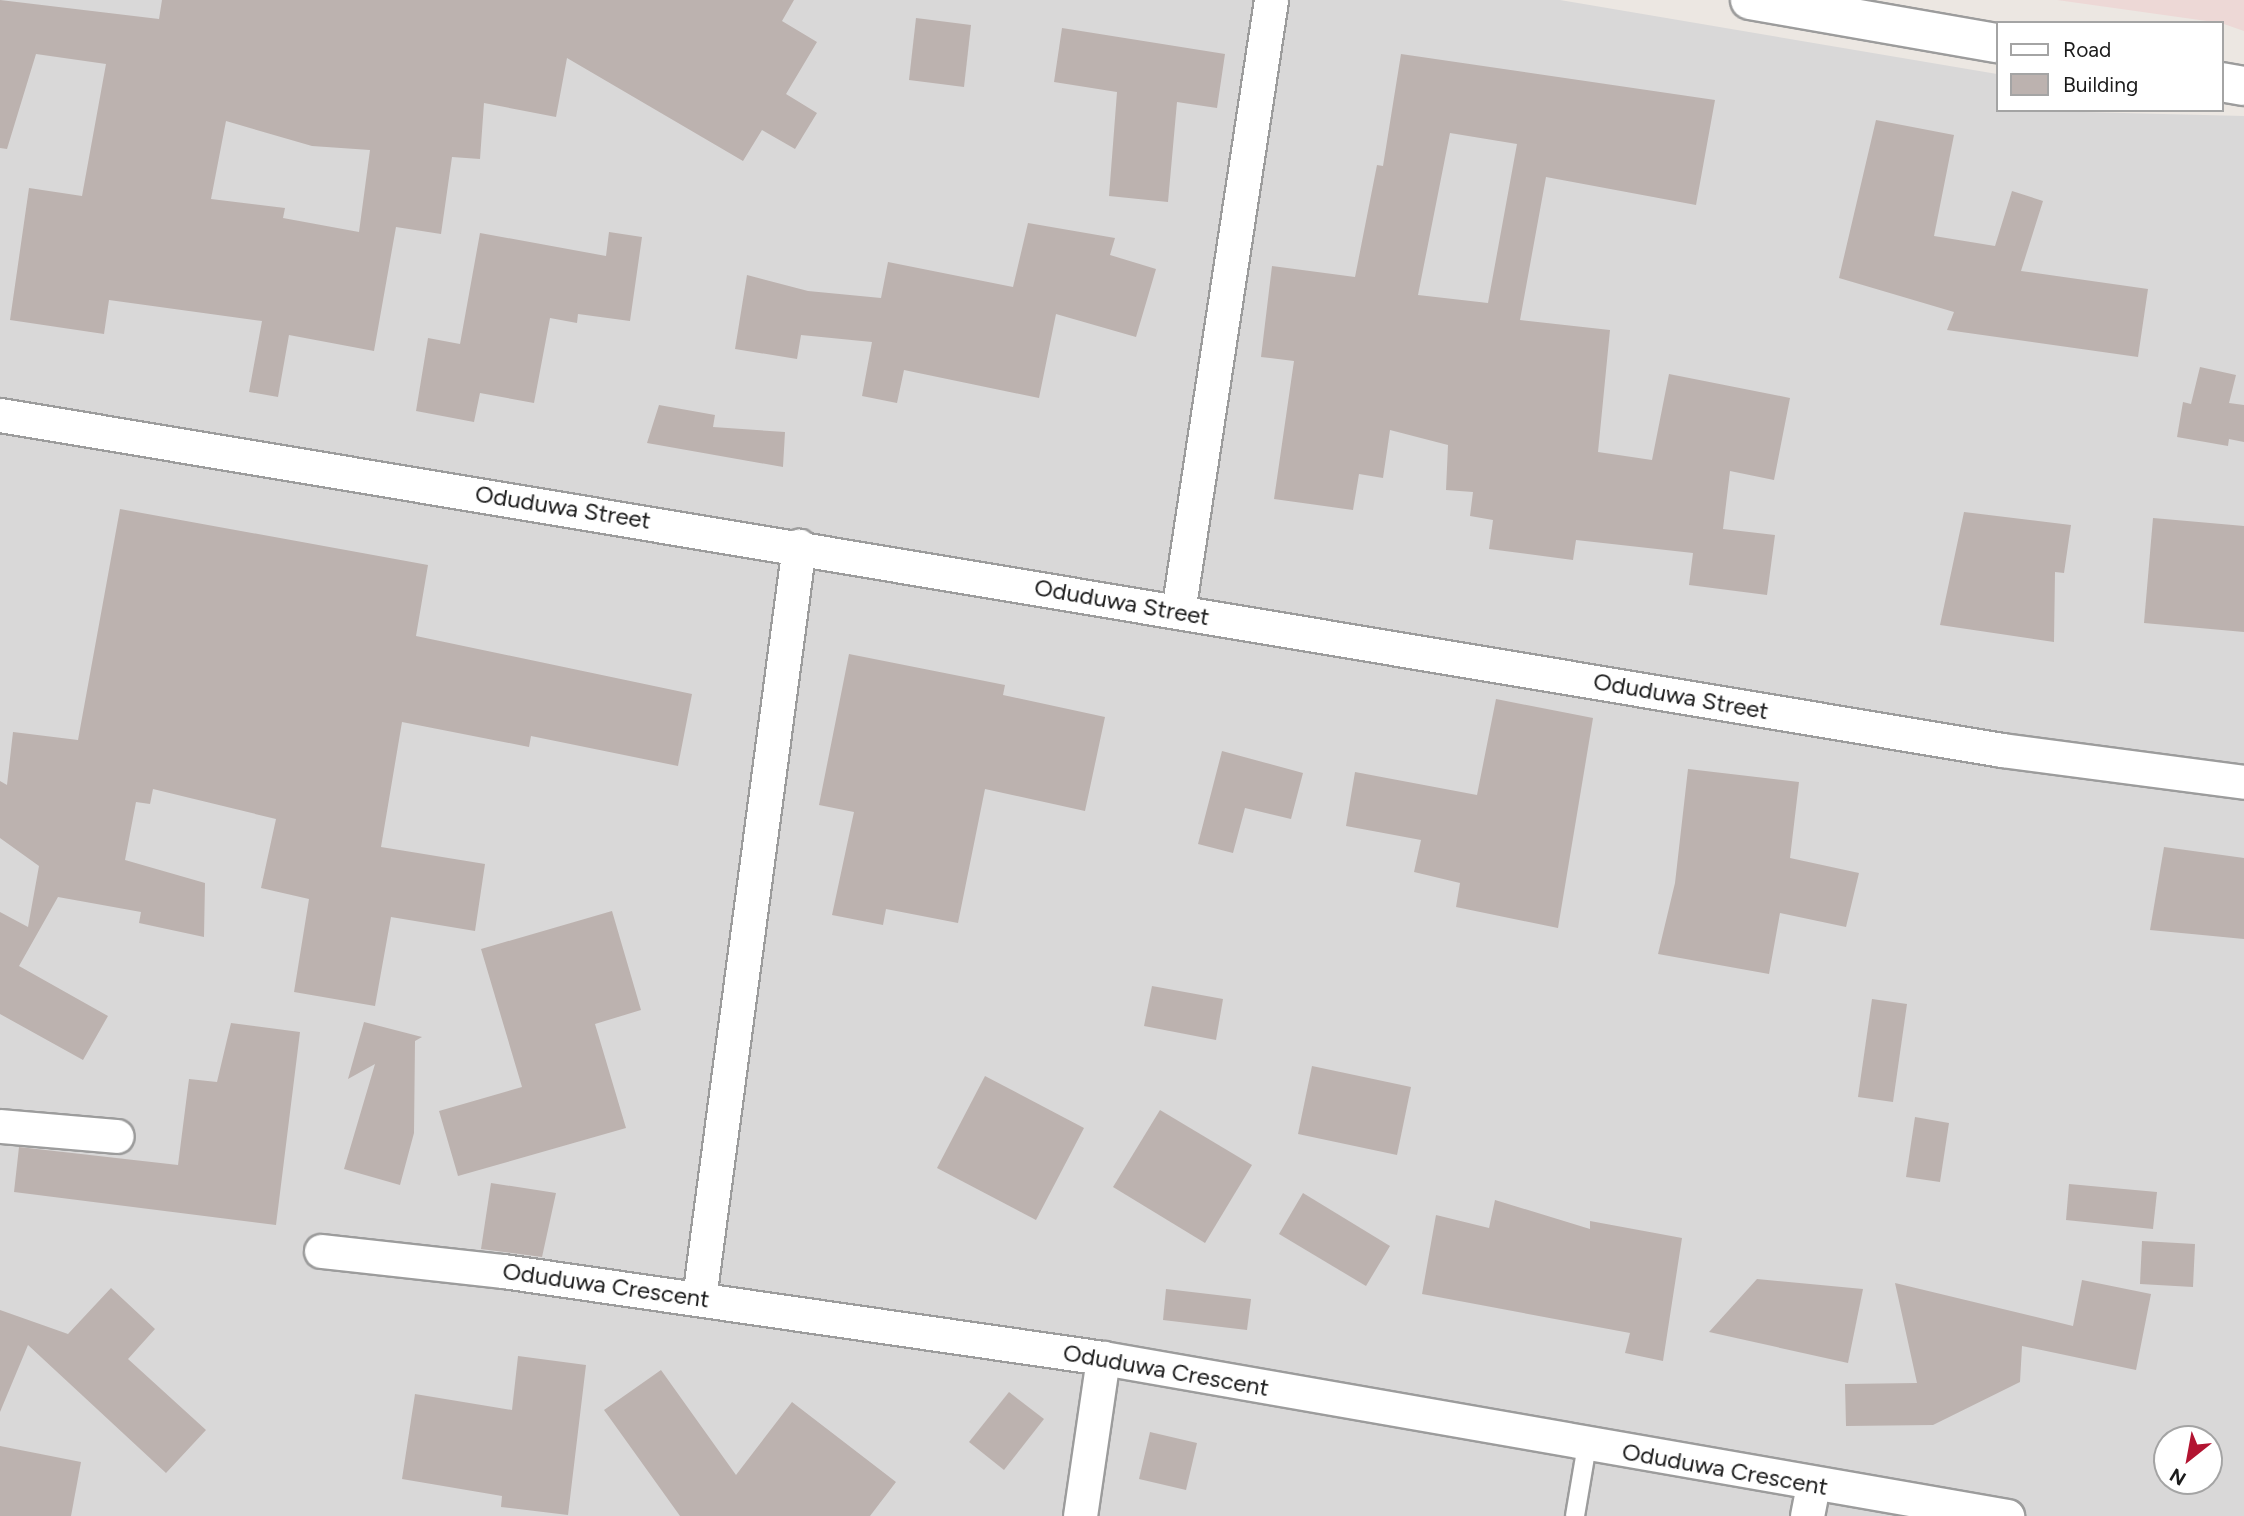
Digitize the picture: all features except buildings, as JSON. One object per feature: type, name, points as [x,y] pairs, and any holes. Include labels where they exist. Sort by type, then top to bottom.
[{"type":"street","points":[[1178,612],[1271,0]]},
{"type":"street","points":[[1750,0],[1996,43]]},
{"type":"street","points":[[2223,82],[2244,86]]},
{"type":"street","name":"Oduduwa Street","points":[[0,415],[799,546],[2002,750],[2244,782]]},
{"type":"street","points":[[699,1298],[799,546]]},
{"type":"street","points":[[0,1126],[117,1136]]},
{"type":"street","name":"Oduduwa Crescent","points":[[321,1251],[699,1298],[1104,1358],[1587,1445],[1810,1500],[2007,1516]]},
{"type":"street","points":[[1080,1516],[1104,1358]]},
{"type":"lane","points":[[1575,1516],[1587,1445]]},
{"type":"shaded area","points":[[0,0],[1560,0],[1996,74],[1996,112],[2244,116],[2244,1516],[0,1516]]},
{"type":"shaded area","points":[[2057,0],[2244,0],[2244,31],[2223,24],[2223,21]]}]
